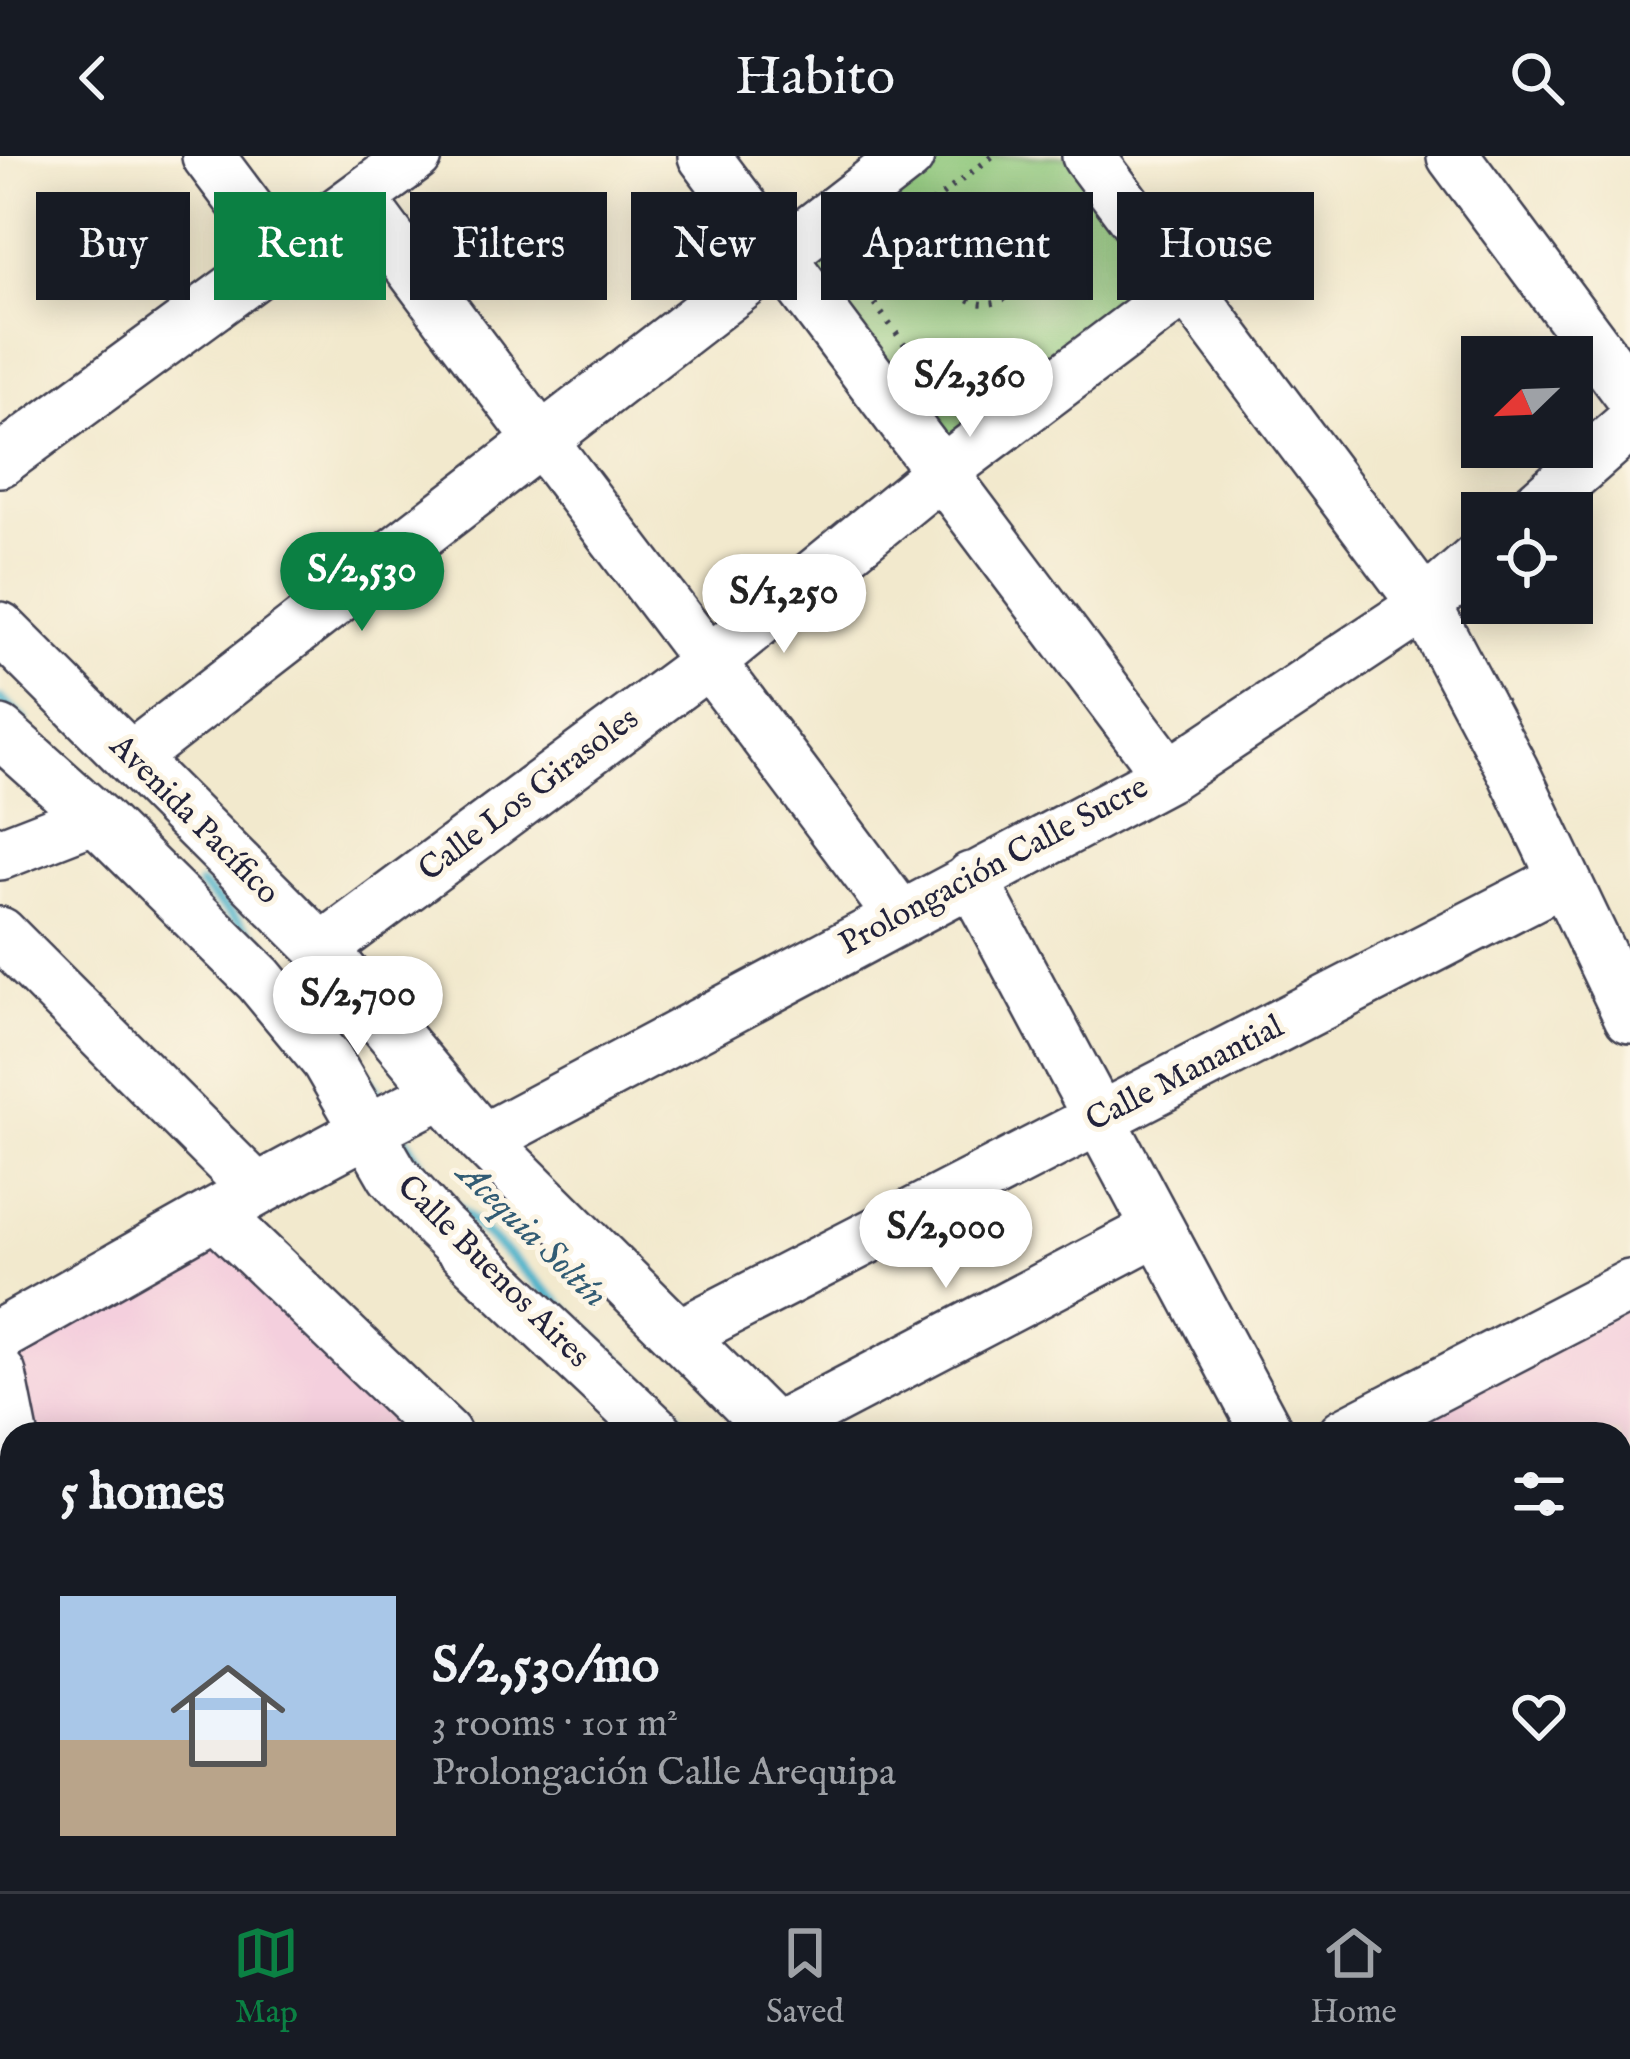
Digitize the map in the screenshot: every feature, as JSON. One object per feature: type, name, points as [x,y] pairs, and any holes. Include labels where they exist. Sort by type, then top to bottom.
[{"type":"street","points":[[208,156],[235,192]]},
{"type":"street","points":[[371,192],[416,156]]},
{"type":"street","points":[[704,156],[731,192]]},
{"type":"street","points":[[797,243],[908,156]]},
{"type":"street","points":[[1088,156],[1117,194]]},
{"type":"street","points":[[1454,156],[1630,394]]},
{"type":"street","points":[[386,234],[899,915]]},
{"type":"street","points":[[797,279],[1168,775]]},
{"type":"street","points":[[0,461],[223,300]]},
{"type":"street","points":[[132,757],[723,300]]},
{"type":"street","name":"Calle Los Girasoles","points":[[322,949],[711,660],[940,473],[1169,300]]},
{"type":"street","points":[[1198,300],[1425,605],[1512,769],[1630,1017]]},
{"type":"street","points":[[1553,492],[1630,424]]},
{"type":"street","name":"Prolongación Calle Sucre","points":[[483,1140],[1168,775],[1425,605],[1461,573]]},
{"type":"street","name":"Avenida Pacífico","points":[[0,628],[322,949],[400,1114],[483,1140],[766,1422]]},
{"type":"street","name":"Calle Buenos Aires","points":[[0,732],[259,979],[327,1060],[400,1114],[393,1174],[439,1226],[645,1422]]},
{"type":"street","points":[[0,854],[94,817]]},
{"type":"street","points":[[971,878],[1262,1422]]},
{"type":"street","name":"Calle Manantial","points":[[679,1335],[1564,879]]},
{"type":"street","points":[[0,933],[112,1049],[235,1201],[434,1422]]},
{"type":"street","points":[[0,1335],[235,1201],[400,1114]]},
{"type":"street","points":[[795,1422],[1158,1229]]},
{"type":"street","points":[[1368,1422],[1630,1286]]},
{"type":"street","points":[[0,1374],[10,1422]]},
{"type":"path","points":[[956,413],[847,266],[993,156]]},
{"type":"path","points":[[981,234],[1004,238],[1012,246],[1020,267],[1015,289],[1006,297],[985,304],[974,302],[956,286],[951,265],[962,242],[981,234]]},
{"type":"shaded area","points":[[214,1241],[400,1422],[31,1422],[18,1357]]},
{"type":"shaded area","points":[[1630,1306],[1630,1422],[1408,1422]]},
{"type":"green space","points":[[929,156],[1075,156],[1117,210],[1117,300],[1153,300],[939,454],[828,300],[1093,300],[1093,192],[884,192]]},
{"type":"green space","points":[[821,242],[821,290],[799,260]]},
{"type":"waterway","name":"Acequia Soltín","points":[[0,699],[24,721]]},
{"type":"waterway","name":"Acequia Soltín","points":[[200,885],[265,946],[340,1030],[384,1104]]},
{"type":"waterway","name":"Acequia Soltín","points":[[400,1130],[432,1183],[684,1422]]}]
